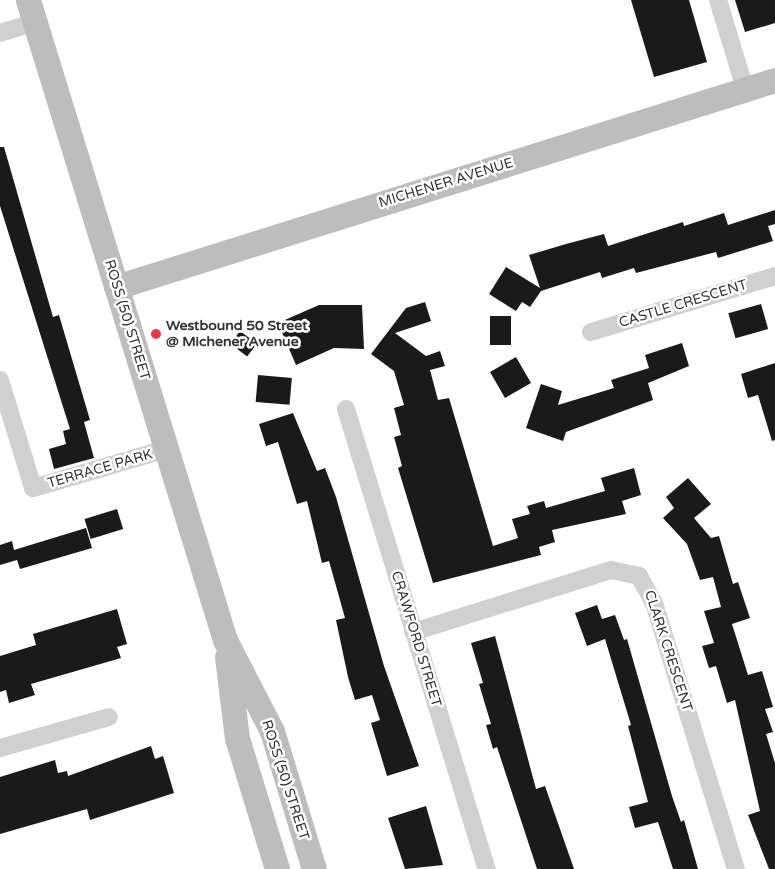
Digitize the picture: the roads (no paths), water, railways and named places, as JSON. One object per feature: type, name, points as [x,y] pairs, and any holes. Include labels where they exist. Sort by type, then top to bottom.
[{"type":"main road","name":"ROSS (50) STREET","points":[[31,11],[225,640],[238,738],[277,869]]},
{"type":"main road","name":"MICHENER AVENUE","points":[[116,287],[775,80]]},
{"type":"main road","name":"ROSS (50) STREET","points":[[225,640],[272,731],[314,869]]},
{"type":"street","points":[[718,0],[745,89]]},
{"type":"street","points":[[0,33],[31,11]]},
{"type":"street","name":"CASTLE CRESCENT","points":[[591,332],[775,276]]},
{"type":"street","name":"TERRACE PARK","points":[[0,380],[33,488],[166,449]]},
{"type":"street","name":"CRAWFORD STREET","points":[[346,409],[487,869]]},
{"type":"street","name":"CLARK CRESCENT","points":[[413,632],[611,570],[640,576],[654,603],[736,869]]},
{"type":"street","points":[[0,748],[109,717]]},
{"type":"place","name":"Westbound 50 Street @ Michener Avenue","points":[[156,334]]}]
